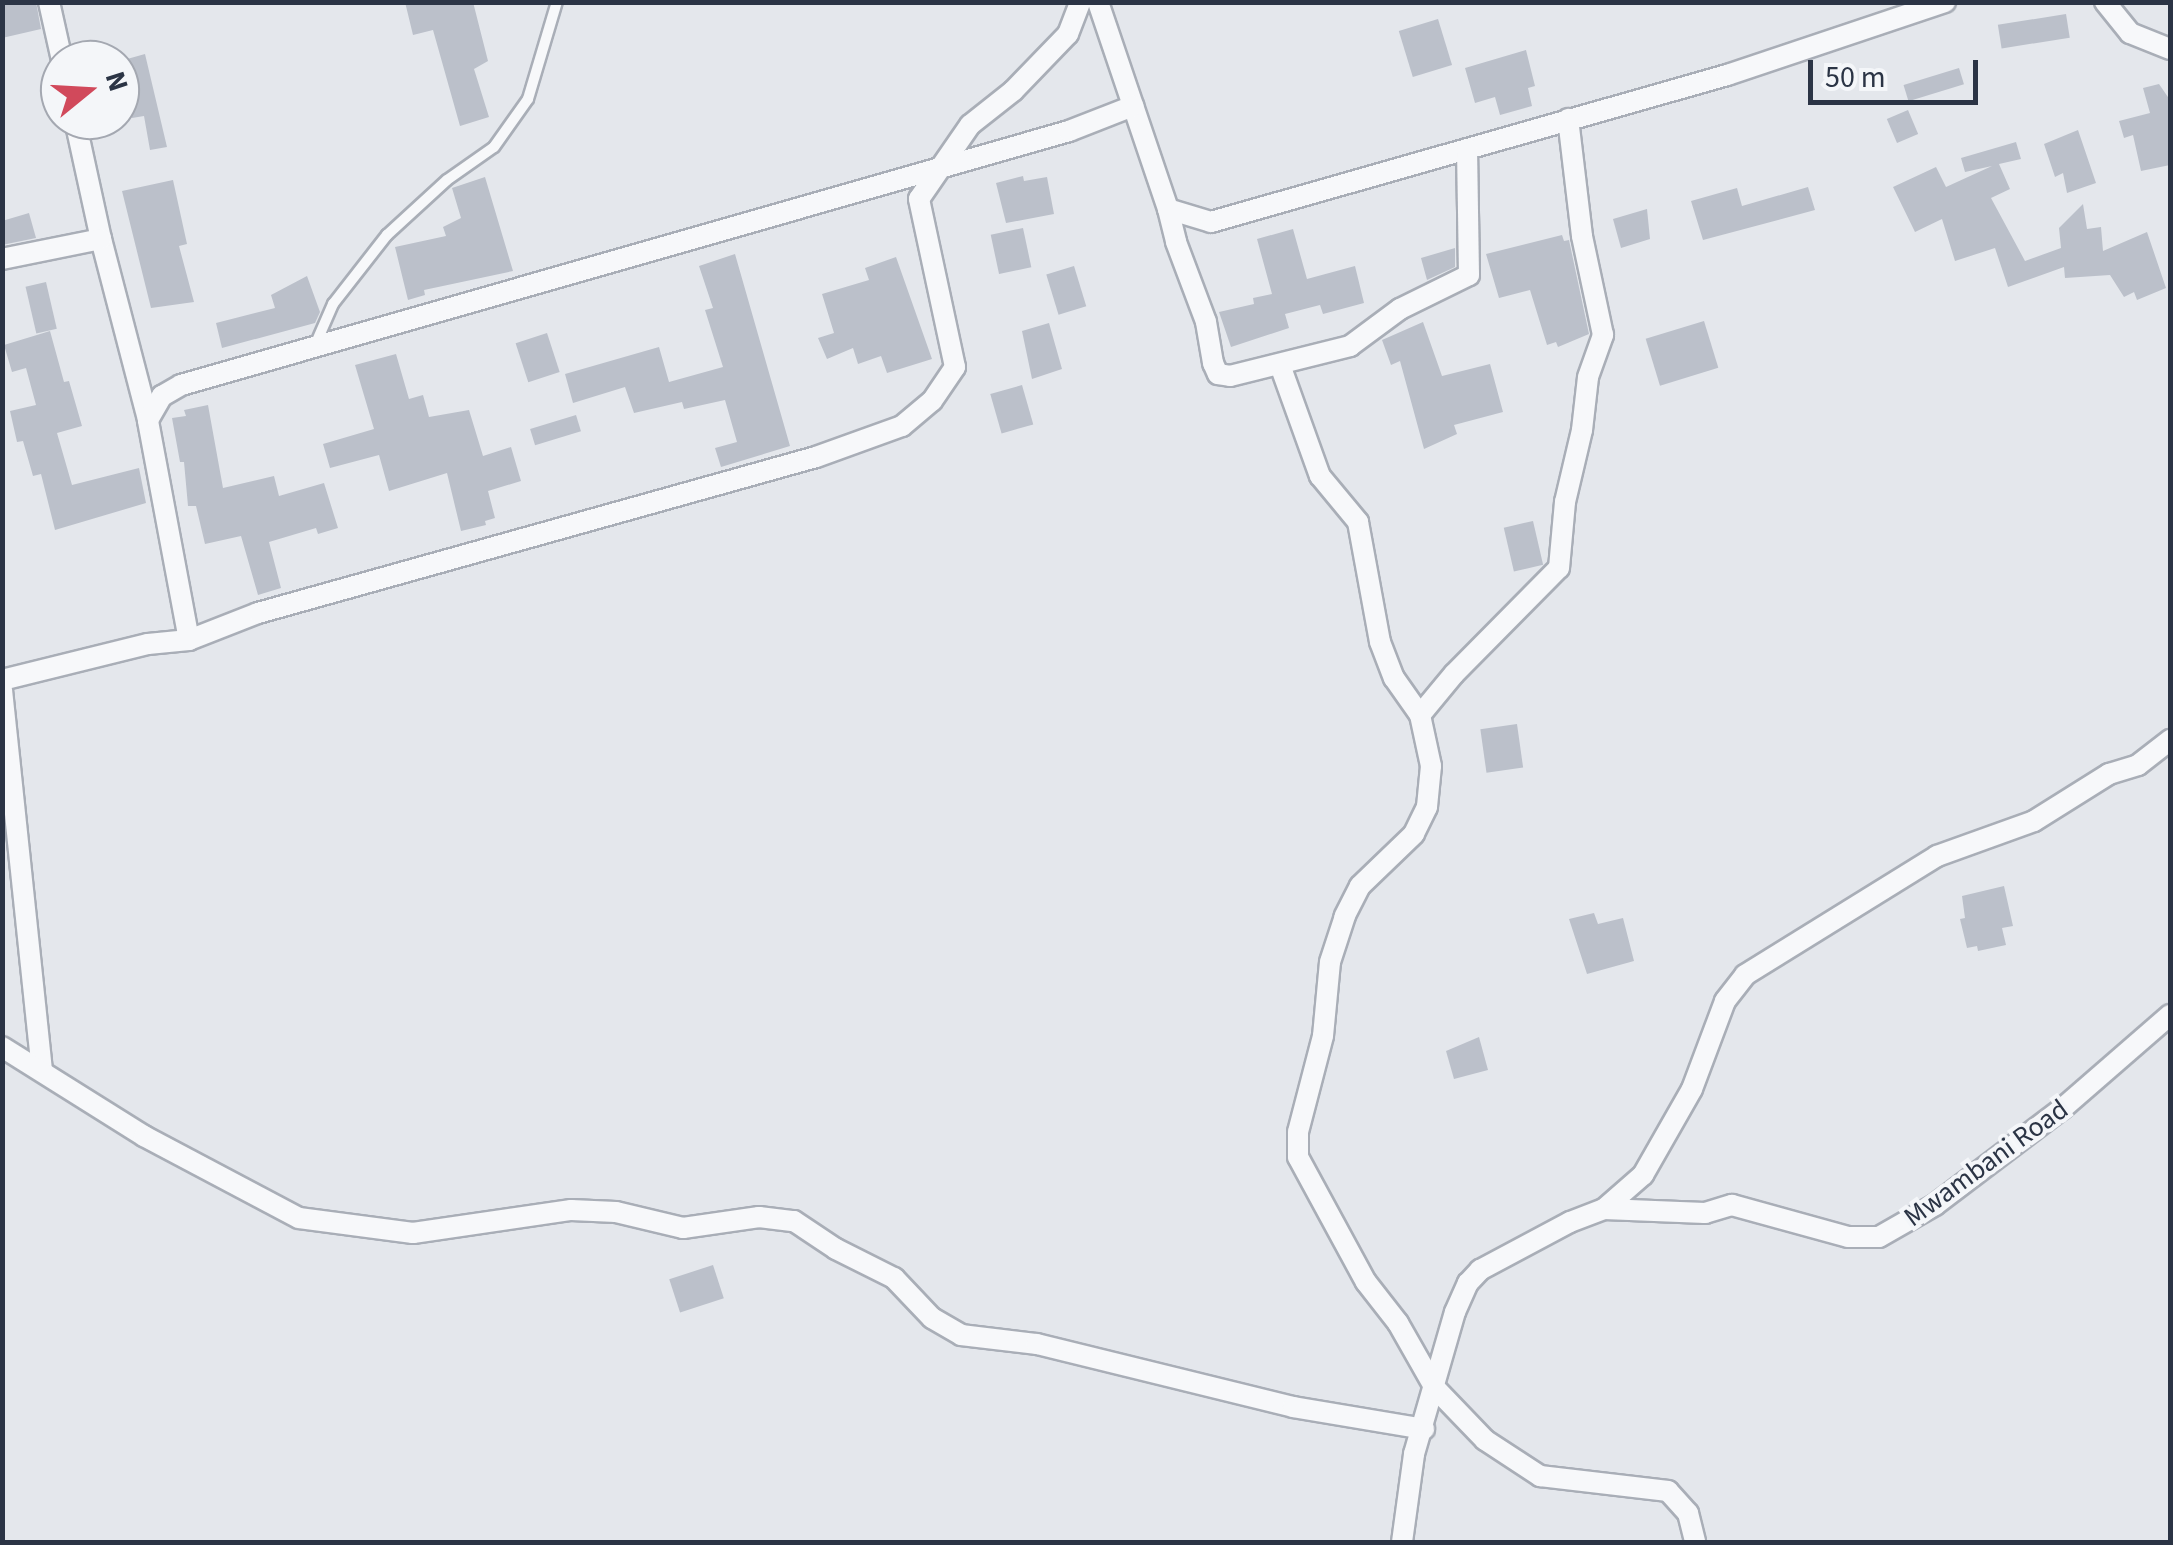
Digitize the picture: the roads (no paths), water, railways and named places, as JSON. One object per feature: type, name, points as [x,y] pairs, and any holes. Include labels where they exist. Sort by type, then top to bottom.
[{"type":"street","points":[[50,2],[58,40]]},
{"type":"street","points":[[2,680],[148,644],[189,640],[258,613],[816,457],[902,426],[932,400],[954,368],[919,199],[970,126],[1047,58],[1068,34],[1080,2]]},
{"type":"street","points":[[1098,2],[1206,322],[1218,374],[1230,376],[1350,346],[1400,310],[1469,275],[1465,231],[1470,205],[1467,149]]},
{"type":"street","points":[[1168,209],[1210,222],[1727,75],[1944,2]]},
{"type":"street","points":[[2105,2],[2130,33],[2170,49]]},
{"type":"street","points":[[148,420],[162,396],[181,385],[1069,131],[1133,106]]},
{"type":"street","points":[[1420,716],[1454,674],[1559,568],[1565,502],[1582,430],[1588,377],[1603,335],[1582,236],[1568,119]]},
{"type":"street","points":[[79,140],[148,420],[189,640]]},
{"type":"street","points":[[2,259],[101,240]]},
{"type":"street","points":[[1280,365],[1320,476],[1358,522],[1380,642],[1394,678],[1420,716],[1431,766],[1427,807],[1414,834],[1360,886],[1345,916],[1330,962],[1323,1036],[1301,1120],[1298,1157],[1366,1282],[1398,1323],[1435,1388],[1485,1440],[1533,1474],[1668,1492],[1688,1513],[1696,1542]]},
{"type":"street","points":[[2,690],[42,1069]]},
{"type":"street","points":[[1604,1210],[1643,1175],[1692,1089],[1721,1008],[1745,975],[1937,856],[2034,822],[2109,774],[2138,765],[2170,740]]},
{"type":"street","name":"Mwambani Road","points":[[1402,1542],[1414,1454],[1468,1283],[1499,1258],[1604,1210],[1705,1213],[1732,1205],[1848,1237],[1879,1238],[1935,1205],[2063,1108],[2170,1015]]},
{"type":"street","points":[[2,1048],[42,1069],[144,1136],[299,1218],[413,1233],[571,1210],[616,1212],[683,1228],[759,1217],[794,1221],[836,1249],[894,1278],[932,1318],[960,1335],[1037,1344],[1293,1407],[1424,1429]]},
{"type":"lane","points":[[316,344],[334,304],[386,234],[447,180],[494,148],[528,99],[557,2]]}]
